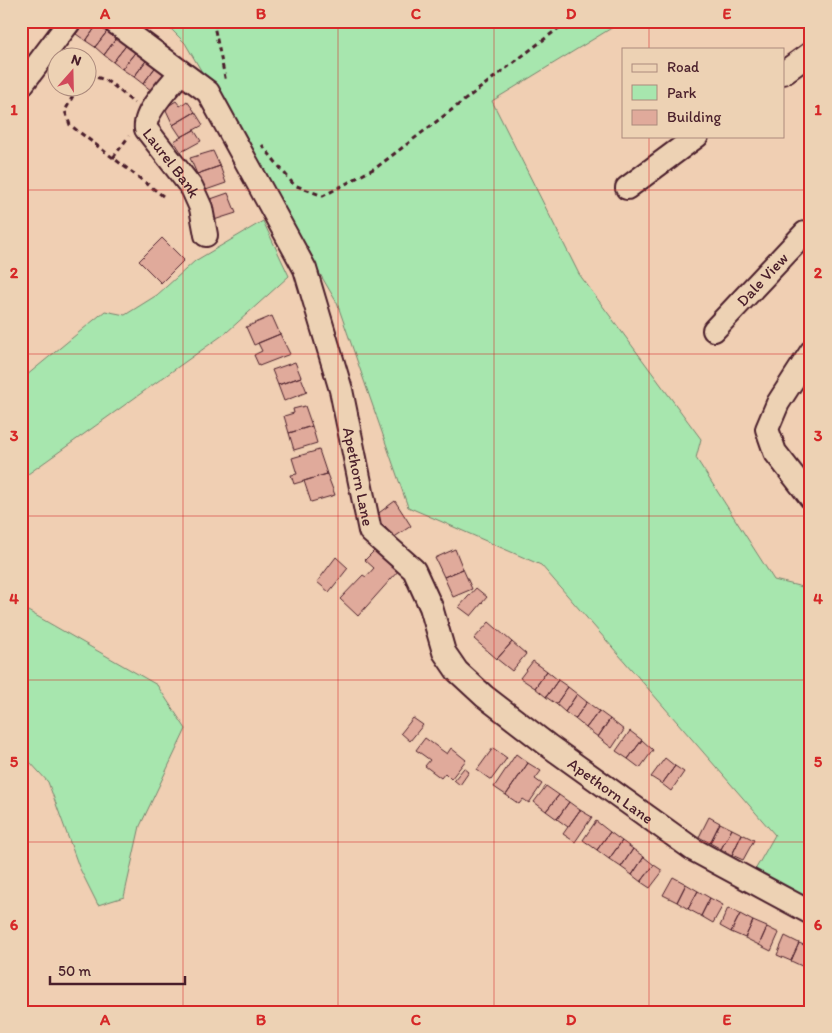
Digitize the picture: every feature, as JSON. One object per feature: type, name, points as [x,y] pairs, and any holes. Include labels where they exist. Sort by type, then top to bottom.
[{"type":"street","points":[[21,86],[70,21]]},
{"type":"street","name":"Apethorn Lane","points":[[113,21],[208,92],[305,269],[341,390],[370,531],[414,570],[431,607],[444,652],[457,671],[484,696],[549,746],[686,844],[728,869],[811,913]]},
{"type":"street","points":[[784,72],[811,53]]},
{"type":"street","name":"Laurel Bank","points":[[181,72],[148,114],[146,129],[192,188],[202,208],[206,235]]},
{"type":"street","points":[[626,188],[694,138]]},
{"type":"street","name":"Dale View","points":[[714,330],[805,233],[811,233]]},
{"type":"street","points":[[810,356],[778,402],[767,429],[775,452],[811,498]]},
{"type":"path","points":[[213,21],[227,86]]},
{"type":"path","points":[[261,144],[294,185],[323,196],[377,167],[568,21]]},
{"type":"path","points":[[799,21],[811,36]]},
{"type":"path","points":[[98,77],[105,80],[148,114]]},
{"type":"path","points":[[72,98],[65,111],[70,125],[163,196]]},
{"type":"green space","points":[[163,21],[623,21],[492,101],[579,274],[701,439],[696,458],[774,580],[811,589],[811,899],[755,870],[775,835],[541,565],[408,507],[337,303],[185,43]]},
{"type":"green space","points":[[263,221],[289,276],[227,332],[21,479],[21,380],[105,311],[125,315],[157,295],[195,261]]},
{"type":"green space","points":[[21,607],[157,685],[186,729],[140,826],[124,897],[98,905],[79,867],[48,782],[21,752]]},
{"type":"building","points":[[86,21],[99,22],[86,41],[76,34]]},
{"type":"building","points":[[99,22],[109,29],[95,47],[86,41]]},
{"type":"building","points":[[109,29],[118,36],[104,55],[95,47]]},
{"type":"building","points":[[118,36],[128,43],[113,62],[104,55]]},
{"type":"building","points":[[128,43],[137,50],[122,69],[113,62]]},
{"type":"building","points":[[137,50],[148,58],[134,77],[122,69]]},
{"type":"building","points":[[148,58],[157,65],[143,84],[134,77]]},
{"type":"building","points":[[157,65],[167,72],[152,91],[143,84]]},
{"type":"building","points":[[176,101],[180,106],[187,101],[195,112],[173,125],[165,108]]},
{"type":"building","points":[[195,112],[203,125],[181,137],[173,125]]},
{"type":"building","points":[[194,130],[201,141],[181,152],[174,141]]},
{"type":"building","points":[[213,151],[220,166],[197,174],[190,158]]},
{"type":"building","points":[[220,166],[226,183],[203,191],[197,174]]},
{"type":"building","points":[[228,193],[236,213],[214,220],[208,200]]},
{"type":"building","points":[[162,238],[184,260],[161,283],[139,261]]},
{"type":"building","points":[[272,316],[280,334],[254,345],[246,327]]},
{"type":"building","points":[[280,334],[290,354],[259,366],[254,355],[262,351],[258,343]]},
{"type":"building","points":[[295,362],[301,377],[278,385],[272,370]]},
{"type":"building","points":[[301,377],[307,392],[284,401],[278,385]]},
{"type":"building","points":[[305,406],[312,426],[289,433],[284,416],[294,413],[293,409]]},
{"type":"building","points":[[312,426],[317,443],[294,450],[289,433]]},
{"type":"building","points":[[319,450],[327,474],[294,484],[291,475],[297,474],[292,458]]},
{"type":"building","points":[[327,474],[335,495],[311,502],[304,481]]},
{"type":"building","points":[[395,501],[411,526],[393,538],[385,527],[380,531],[372,518]]},
{"type":"building","points":[[376,549],[399,570],[358,616],[340,599],[363,575],[366,577],[374,568],[365,560]]},
{"type":"building","points":[[455,549],[463,569],[444,577],[435,558]]},
{"type":"building","points":[[336,557],[348,568],[329,592],[317,582]]},
{"type":"building","points":[[463,569],[472,589],[453,597],[444,577]]},
{"type":"building","points":[[476,588],[487,597],[471,616],[459,607]]},
{"type":"building","points":[[489,622],[512,642],[497,659],[474,639]]},
{"type":"building","points":[[512,642],[526,654],[512,671],[497,659]]},
{"type":"building","points":[[533,661],[547,671],[535,688],[520,678]]},
{"type":"building","points":[[547,671],[558,680],[546,697],[535,688]]},
{"type":"building","points":[[558,680],[568,687],[556,704],[546,697]]},
{"type":"building","points":[[568,687],[577,694],[565,712],[556,704]]},
{"type":"building","points":[[577,694],[587,702],[575,719],[565,712]]},
{"type":"building","points":[[587,702],[599,711],[586,728],[575,719]]},
{"type":"building","points":[[599,711],[610,719],[598,737],[586,728]]},
{"type":"building","points":[[413,718],[423,725],[410,741],[401,733]]},
{"type":"building","points":[[610,719],[624,730],[612,748],[598,737]]},
{"type":"building","points":[[630,731],[642,740],[628,759],[616,751]]},
{"type":"building","points":[[425,738],[447,754],[451,748],[466,760],[451,779],[445,773],[441,778],[425,766],[430,760],[416,750]]},
{"type":"building","points":[[642,740],[653,750],[640,768],[628,759]]},
{"type":"building","points":[[493,748],[507,758],[491,780],[477,770]]},
{"type":"building","points":[[516,754],[528,763],[506,795],[494,787]]},
{"type":"building","points":[[665,758],[675,766],[662,784],[651,777]]},
{"type":"building","points":[[528,763],[541,771],[535,779],[542,784],[529,803],[523,799],[519,804],[506,795]]},
{"type":"building","points":[[675,766],[684,772],[671,791],[662,784]]},
{"type":"building","points":[[464,768],[469,772],[460,785],[454,780]]},
{"type":"building","points":[[546,786],[559,795],[546,811],[534,802]]},
{"type":"building","points":[[559,795],[569,802],[557,819],[546,811]]},
{"type":"building","points":[[569,802],[580,810],[568,827],[557,819]]},
{"type":"building","points":[[580,810],[592,817],[575,842],[563,834]]},
{"type":"building","points":[[709,817],[720,823],[710,843],[699,837]]},
{"type":"building","points":[[596,821],[610,832],[597,850],[583,840]]},
{"type":"building","points":[[720,823],[732,829],[721,849],[710,843]]},
{"type":"building","points":[[732,829],[742,834],[732,855],[721,849]]},
{"type":"building","points":[[610,832],[622,841],[609,859],[597,850]]},
{"type":"building","points":[[742,834],[754,840],[743,860],[732,855]]},
{"type":"building","points":[[622,841],[633,849],[621,867],[609,859]]},
{"type":"building","points":[[633,849],[644,857],[632,875],[621,867]]},
{"type":"building","points":[[644,857],[654,865],[641,882],[632,875]]},
{"type":"building","points":[[654,865],[663,871],[650,888],[641,882]]},
{"type":"building","points":[[673,877],[686,884],[677,902],[663,895]]},
{"type":"building","points":[[686,884],[698,891],[688,909],[677,902]]},
{"type":"building","points":[[698,891],[710,898],[701,916],[688,909]]},
{"type":"building","points":[[710,898],[723,905],[713,923],[701,916]]},
{"type":"building","points":[[728,908],[740,914],[731,932],[720,926]]},
{"type":"building","points":[[740,914],[753,921],[745,938],[731,932]]},
{"type":"building","points":[[753,921],[767,927],[759,945],[745,938]]},
{"type":"building","points":[[767,927],[779,933],[771,951],[759,945]]},
{"type":"building","points":[[785,936],[799,943],[791,961],[777,955]]},
{"type":"building","points":[[799,943],[811,948],[804,967],[791,961]]},
{"type":"building","points":[[811,951],[811,971],[804,967]]}]
